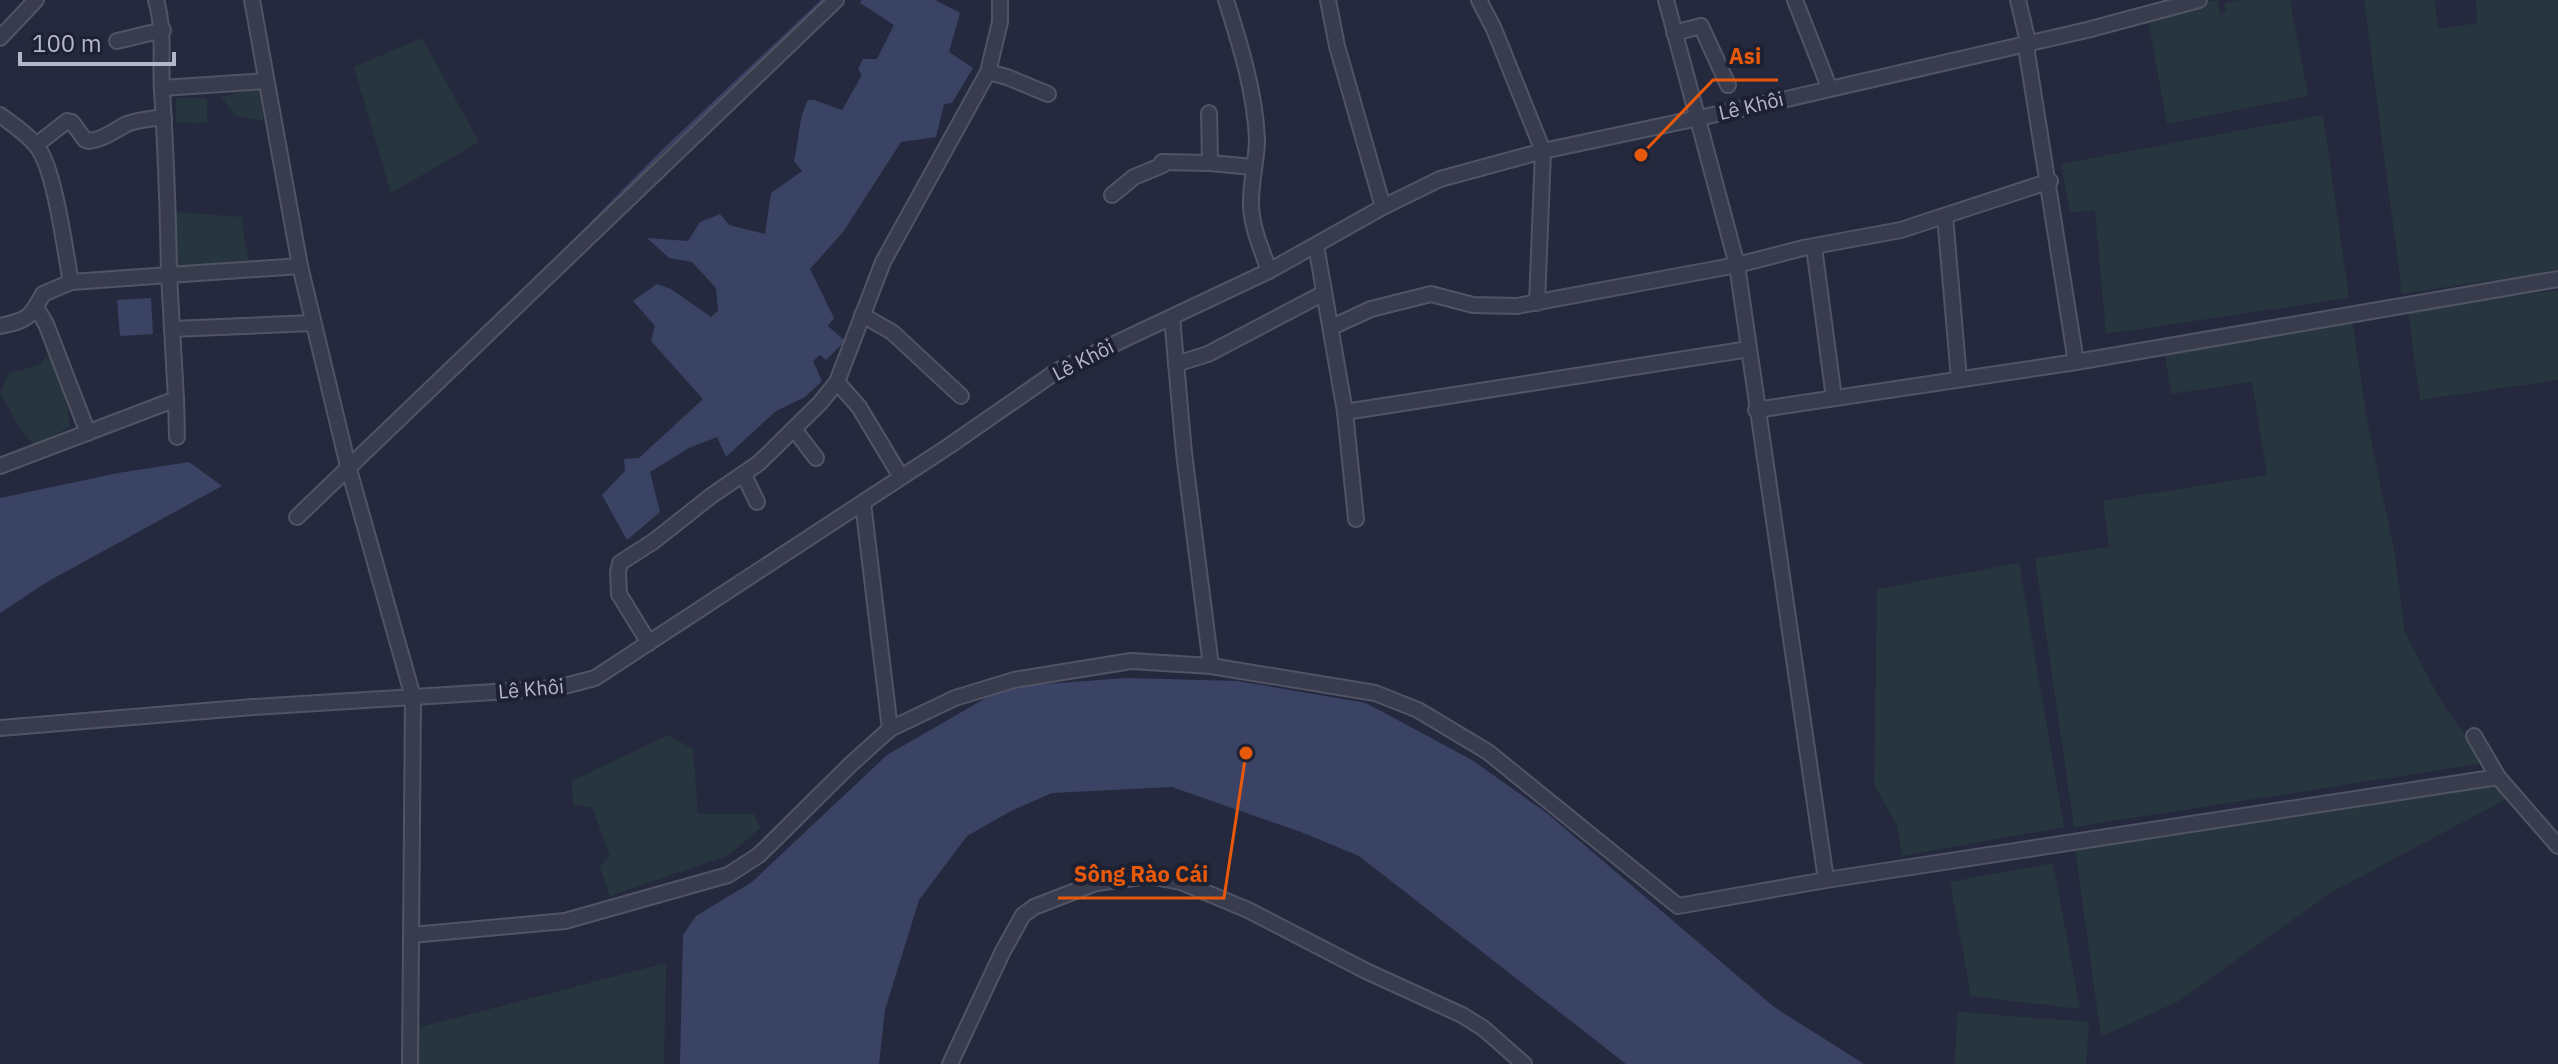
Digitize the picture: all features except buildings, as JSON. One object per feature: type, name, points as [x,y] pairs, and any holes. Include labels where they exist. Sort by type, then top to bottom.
[{"type":"street","points":[[0,38],[36,0]]},
{"type":"street","points":[[156,0],[163,30],[162,88],[177,437]]},
{"type":"street","points":[[252,0],[312,323],[348,466],[413,697],[410,1064]]},
{"type":"street","points":[[297,517],[836,0]]},
{"type":"street","points":[[649,643],[619,594],[620,563],[744,475],[794,429],[837,382],[892,244],[988,72],[1000,22],[1000,0]]},
{"type":"street","points":[[1226,0],[1238,37],[1254,113],[1257,141],[1251,205],[1253,225],[1269,271]]},
{"type":"street","points":[[1328,0],[1337,46],[1383,207]]},
{"type":"street","points":[[1479,0],[1494,29],[1543,151],[1537,303]]},
{"type":"street","points":[[1666,0],[1737,265],[1826,880]]},
{"type":"street","points":[[1795,0],[1829,87]]},
{"type":"street","points":[[2018,0],[2028,42],[2027,53],[2050,181],[2076,362]]},
{"type":"street","name":"Lê Khôi","points":[[0,728],[578,685],[595,678],[863,503],[1057,371],[1269,271],[1440,179],[1543,151],[1698,118],[2199,0]]},
{"type":"street","points":[[1674,33],[1701,26],[1728,85]]},
{"type":"street","points":[[117,41],[163,30]]},
{"type":"street","points":[[988,72],[1048,94]]},
{"type":"street","points":[[162,88],[266,81]]},
{"type":"street","points":[[1209,113],[1210,163]]},
{"type":"street","points":[[0,115],[36,145],[51,182],[71,282]]},
{"type":"street","points":[[36,145],[67,121],[72,122],[89,141],[113,134],[125,125],[164,117]]},
{"type":"street","points":[[1112,195],[1134,177],[1162,164],[1210,163],[1253,167]]},
{"type":"street","points":[[1332,327],[1371,309],[1431,294],[1473,305],[1517,306],[1737,265],[1901,230],[2050,181]]},
{"type":"street","points":[[1945,216],[1959,379]]},
{"type":"street","points":[[1316,245],[1345,412],[1356,519]]},
{"type":"street","points":[[1814,247],[1834,398]]},
{"type":"street","points":[[0,326],[27,317],[37,309],[43,294],[71,282],[300,266]]},
{"type":"street","points":[[1756,410],[2076,362],[2558,279]]},
{"type":"street","points":[[1176,364],[1208,354],[1324,293]]},
{"type":"street","points":[[37,309],[46,324],[88,433]]},
{"type":"street","points":[[862,315],[892,332],[961,396]]},
{"type":"street","points":[[1172,317],[1184,453],[1211,666]]},
{"type":"street","points":[[172,329],[312,323]]},
{"type":"street","points":[[1345,412],[1749,349]]},
{"type":"street","points":[[837,382],[859,407],[901,477]]},
{"type":"street","points":[[0,466],[176,399]]},
{"type":"street","points":[[794,429],[816,458]]},
{"type":"street","points":[[744,475],[757,502]]},
{"type":"street","points":[[863,503],[890,729]]},
{"type":"street","points":[[412,935],[565,921],[728,875],[759,855],[890,729],[955,698],[1014,680],[1131,661],[1211,666],[1375,693],[1418,710],[1488,752],[1678,906],[1826,880],[2498,777]]},
{"type":"street","points":[[2474,736],[2498,777],[2558,846]]},
{"type":"street","points":[[950,1064],[1023,915],[1034,907],[1096,883],[1149,876],[1171,879],[1248,910],[1366,971],[1462,1015],[1483,1028],[1524,1064]]},
{"type":"shaded area","points":[[2217,0],[2220,14],[2226,12],[2225,3],[2239,0],[2290,0],[2308,96],[2167,124],[2147,14]]},
{"type":"shaded area","points":[[2364,0],[2434,0],[2439,29],[2477,23],[2476,0],[2558,0],[2558,270],[2402,294]]},
{"type":"shaded area","points":[[422,38],[479,142],[391,193],[354,67]]},
{"type":"shaded area","points":[[262,88],[263,121],[236,116],[221,97]]},
{"type":"shaded area","points":[[176,98],[207,98],[207,123],[176,122]]},
{"type":"shaded area","points":[[2323,115],[2349,298],[2106,334],[2095,210],[2070,212],[2061,164]]},
{"type":"shaded area","points":[[173,212],[243,217],[249,260],[177,267]]},
{"type":"shaded area","points":[[2558,290],[2558,380],[2420,400],[2408,310]]},
{"type":"shaded area","points":[[2352,319],[2367,420],[2395,555],[2405,633],[2442,703],[2485,763],[2074,827],[2035,558],[2109,547],[2103,501],[2267,475],[2252,382],[2171,394],[2164,349]]},
{"type":"shaded area","points":[[56,342],[70,426],[37,447],[23,433],[0,393],[9,373],[40,365]]},
{"type":"shaded area","points":[[2019,563],[2064,827],[1902,856],[1897,825],[1874,785],[1877,589]]},
{"type":"shaded area","points":[[668,735],[693,749],[698,814],[754,814],[760,828],[729,855],[610,896],[600,866],[610,856],[592,807],[573,805],[572,781]]},
{"type":"shaded area","points":[[2497,781],[2510,797],[2332,892],[2179,1001],[2101,1037],[2075,848],[2317,814]]},
{"type":"shaded area","points":[[2053,863],[2080,1009],[1971,996],[1950,882]]},
{"type":"shaded area","points":[[666,963],[664,1064],[417,1064],[417,1028]]},
{"type":"shaded area","points":[[1958,1012],[2089,1022],[2086,1064],[1954,1064]]},
{"type":"water","points":[[861,0],[935,0],[960,13],[949,52],[973,68],[952,103],[944,104],[936,137],[901,142],[843,232],[810,269],[834,318],[828,326],[845,341],[826,360],[820,355],[813,361],[822,381],[805,397],[776,411],[726,457],[717,437],[689,448],[650,472],[660,512],[627,540],[602,495],[625,471],[624,459],[639,458],[703,399],[651,341],[655,326],[633,301],[657,284],[671,289],[711,317],[718,311],[716,288],[692,262],[669,258],[647,238],[688,241],[700,222],[720,214],[729,225],[765,234],[771,193],[802,171],[794,161],[800,122],[808,100],[842,110],[862,75],[858,69],[863,59],[877,59],[894,25],[860,3]]},
{"type":"water","points":[[151,298],[153,334],[120,336],[117,300]]},
{"type":"water","points":[[189,462],[222,486],[47,582],[0,613],[0,498],[118,473]]},
{"type":"water","points":[[1126,678],[1238,681],[1366,703],[1472,760],[1548,814],[1774,1007],[1864,1064],[1626,1064],[1359,856],[1301,832],[1172,787],[1052,793],[1011,811],[967,836],[919,900],[885,1010],[879,1064],[680,1064],[683,935],[696,916],[752,882],[887,755],[1005,687]]},
{"type":"waterway","points":[[550,265],[664,150],[823,0]]},
{"type":"place","name":"Asi","points":[[1641,155]]},
{"type":"place","name":"Sông Rào Cái","points":[[1246,753]]}]
